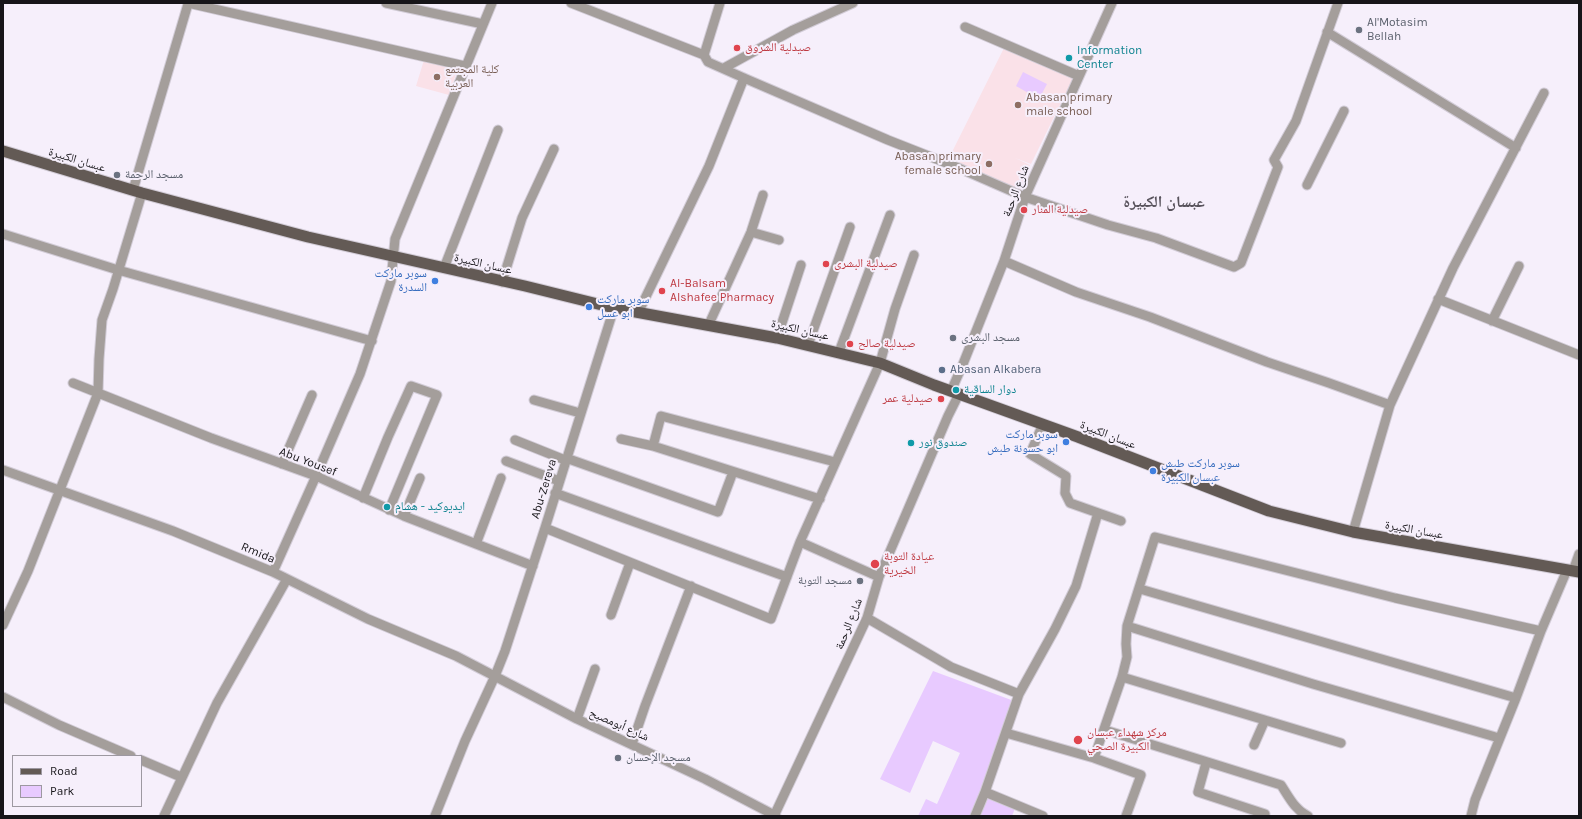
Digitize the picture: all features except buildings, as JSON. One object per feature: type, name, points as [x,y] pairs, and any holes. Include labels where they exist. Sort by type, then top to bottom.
[{"type":"main road","name":"عبسان الكبيرة","points":[[3,151],[137,191],[308,236],[614,308],[709,324],[839,352],[880,363],[955,393],[1043,424],[1269,511],[1353,532],[1573,571]]},
{"type":"street","points":[[386,3],[483,24]]},
{"type":"street","points":[[273,572],[360,374],[391,281],[395,239],[464,66],[492,3]]},
{"type":"street","points":[[571,3],[704,56],[708,62],[744,78],[1025,197],[1108,225],[1156,238],[1234,267],[1241,263],[1248,248],[1278,167],[1274,160],[1296,121],[1338,3]]},
{"type":"street","points":[[704,56],[720,3]]},
{"type":"street","points":[[724,68],[793,30],[853,3]]},
{"type":"street","name":"شارع الرحمة","points":[[775,816],[867,618],[879,577],[948,416],[966,358],[1004,261],[1025,197],[1112,3]]},
{"type":"street","points":[[3,625],[28,571],[98,392],[98,359],[102,320],[113,289],[137,191],[188,4],[464,66]]},
{"type":"street","points":[[965,27],[1079,76]]},
{"type":"street","points":[[1327,32],[1516,148]]},
{"type":"street","points":[[638,313],[709,166],[744,78]]},
{"type":"street","points":[[1353,532],[1390,406],[1438,299],[1544,93]]},
{"type":"street","points":[[1307,185],[1344,111]]},
{"type":"street","points":[[444,268],[498,130]]},
{"type":"street","points":[[502,282],[522,218],[554,149]]},
{"type":"street","points":[[709,324],[750,232],[763,195]]},
{"type":"street","points":[[839,352],[890,215]]},
{"type":"street","points":[[808,345],[850,227]]},
{"type":"street","points":[[750,232],[779,240]]},
{"type":"street","points":[[3,234],[118,270],[372,341]]},
{"type":"street","points":[[545,528],[771,619],[800,542],[880,363],[895,309],[914,255]]},
{"type":"street","points":[[1004,261],[1076,292],[1150,317],[1267,362],[1329,382],[1390,406]]},
{"type":"street","points":[[776,338],[801,265]]},
{"type":"street","points":[[1492,321],[1519,266]]},
{"type":"street","points":[[1438,299],[1579,355]]},
{"type":"street","name":"Abu-Zereva","points":[[435,816],[465,741],[505,651],[614,308]]},
{"type":"street","name":"Abu Yousef","points":[[73,383],[211,438],[316,476],[389,510],[533,566]]},
{"type":"street","points":[[363,498],[411,386],[437,395],[389,510]]},
{"type":"street","points":[[282,464],[312,395]]},
{"type":"street","points":[[534,400],[580,413]]},
{"type":"street","points":[[653,446],[660,416],[835,462]]},
{"type":"street","points":[[1043,424],[1030,454],[1066,476],[1065,493],[1070,503],[1121,521]]},
{"type":"street","points":[[621,439],[653,446],[820,499]]},
{"type":"street","points":[[515,440],[718,512],[733,472]]},
{"type":"street","points":[[506,462],[559,482]]},
{"type":"street","name":"Rmida","points":[[3,470],[60,489],[173,531],[273,572],[368,619],[456,656],[495,676]]},
{"type":"street","points":[[404,516],[420,478]]},
{"type":"street","points":[[476,544],[501,478]]},
{"type":"street","points":[[555,493],[786,577]]},
{"type":"street","points":[[975,816],[985,792],[1019,694],[1055,629],[1076,586],[1098,513]]},
{"type":"street","points":[[1094,758],[1105,730],[1122,677],[1127,657],[1127,626],[1156,537],[1396,598],[1541,631]]},
{"type":"street","points":[[800,542],[879,577]]},
{"type":"street","points":[[1471,816],[1475,800],[1541,631],[1573,571],[1579,554]]},
{"type":"street","points":[[611,615],[630,563]]},
{"type":"street","points":[[164,816],[217,703],[287,579]]},
{"type":"street","points":[[632,744],[691,586]]},
{"type":"street","points":[[1140,589],[1516,698]]},
{"type":"street","points":[[867,618],[951,667],[1019,694]]},
{"type":"street","points":[[1127,626],[1313,684],[1499,738]]},
{"type":"street","points":[[577,719],[594,669]]},
{"type":"street","name":"شارع أبومصبح","points":[[495,676],[577,719],[705,779],[775,816]]},
{"type":"street","points":[[1122,677],[1341,743]]},
{"type":"street","points":[[3,698],[59,725],[129,755]]},
{"type":"street","points":[[1254,745],[1265,720]]},
{"type":"street","points":[[1105,730],[1206,763],[1281,785],[1297,808],[1308,816]]},
{"type":"street","points":[[1006,733],[1094,758],[1140,775],[1126,816]]},
{"type":"street","points":[[142,760],[181,777]]},
{"type":"street","points":[[1206,763],[1198,792],[1264,814],[1264,816]]},
{"type":"street","points":[[985,792],[1043,816]]},
{"type":"shaded area","name":"Abasan primary male school","points":[[1006,44],[1074,76],[1031,164],[1015,158],[1030,165],[1018,193],[947,162]]},
{"type":"shaded area","name":"كلية المجتمع العربية","points":[[424,60],[458,68],[449,95],[416,86]]},
{"type":"green space","points":[[1023,72],[1047,84],[1039,99],[1016,86]]},
{"type":"green space","points":[[933,671],[1014,701],[973,816],[918,816],[926,799],[937,804],[960,753],[933,741],[910,793],[880,779]]},
{"type":"green space","points":[[993,796],[1016,806],[1012,816],[979,816],[986,799]]},
{"type":"place","name":"Al'Motasim Bellah","points":[[1359,30]]},
{"type":"place","name":"صيدلية الشروق","points":[[737,48]]},
{"type":"place","name":"Information Center","points":[[1069,58]]},
{"type":"place","name":"كلية المجتمع العربية","points":[[437,77]]},
{"type":"place","name":"Abasan primary male school","points":[[1018,105]]},
{"type":"place","name":"Abasan primary female school","points":[[989,164]]},
{"type":"place","name":"مسجد الرحمة","points":[[117,175]]},
{"type":"place","name":"صيدلية المنار","points":[[1024,210]]},
{"type":"place","name":"صيدلية البشرى","points":[[826,264]]},
{"type":"place","name":"سوبر ماركت السدرة","points":[[435,281]]},
{"type":"place","name":"Al-Balsam Alshafee Pharmacy","points":[[662,291]]},
{"type":"place","name":"سوبر ماركت ابو عسل","points":[[589,307]]},
{"type":"place","name":"مسجد البشرى","points":[[953,338]]},
{"type":"place","name":"صيدلية صالح","points":[[850,344]]},
{"type":"place","name":"Abasan Alkabera","points":[[942,370]]},
{"type":"place","name":"دوار الساقية","points":[[956,390]]},
{"type":"place","name":"صيدلية عمر","points":[[941,399]]},
{"type":"place","name":"سوبر ماركت ابو حسونة طبش","points":[[1066,442]]},
{"type":"place","name":"صندوق نور","points":[[911,443]]},
{"type":"place","name":"سوبر ماركت طبش عبسان الكبيرة","points":[[1153,471]]},
{"type":"place","name":"ايديوكيد - هشام","points":[[387,507]]},
{"type":"place","name":"عيادة التوبة الخيرية","points":[[875,564]]},
{"type":"place","name":"مسجد التوبة","points":[[860,581]]},
{"type":"place","name":"مركز شهداء عبسان الكبيرة الصحي","points":[[1078,740]]},
{"type":"place","name":"مسجد الإحسان","points":[[618,758]]},
{"type":"district","name":"عبسان الكبيرة","points":[[1164,202]]}]
